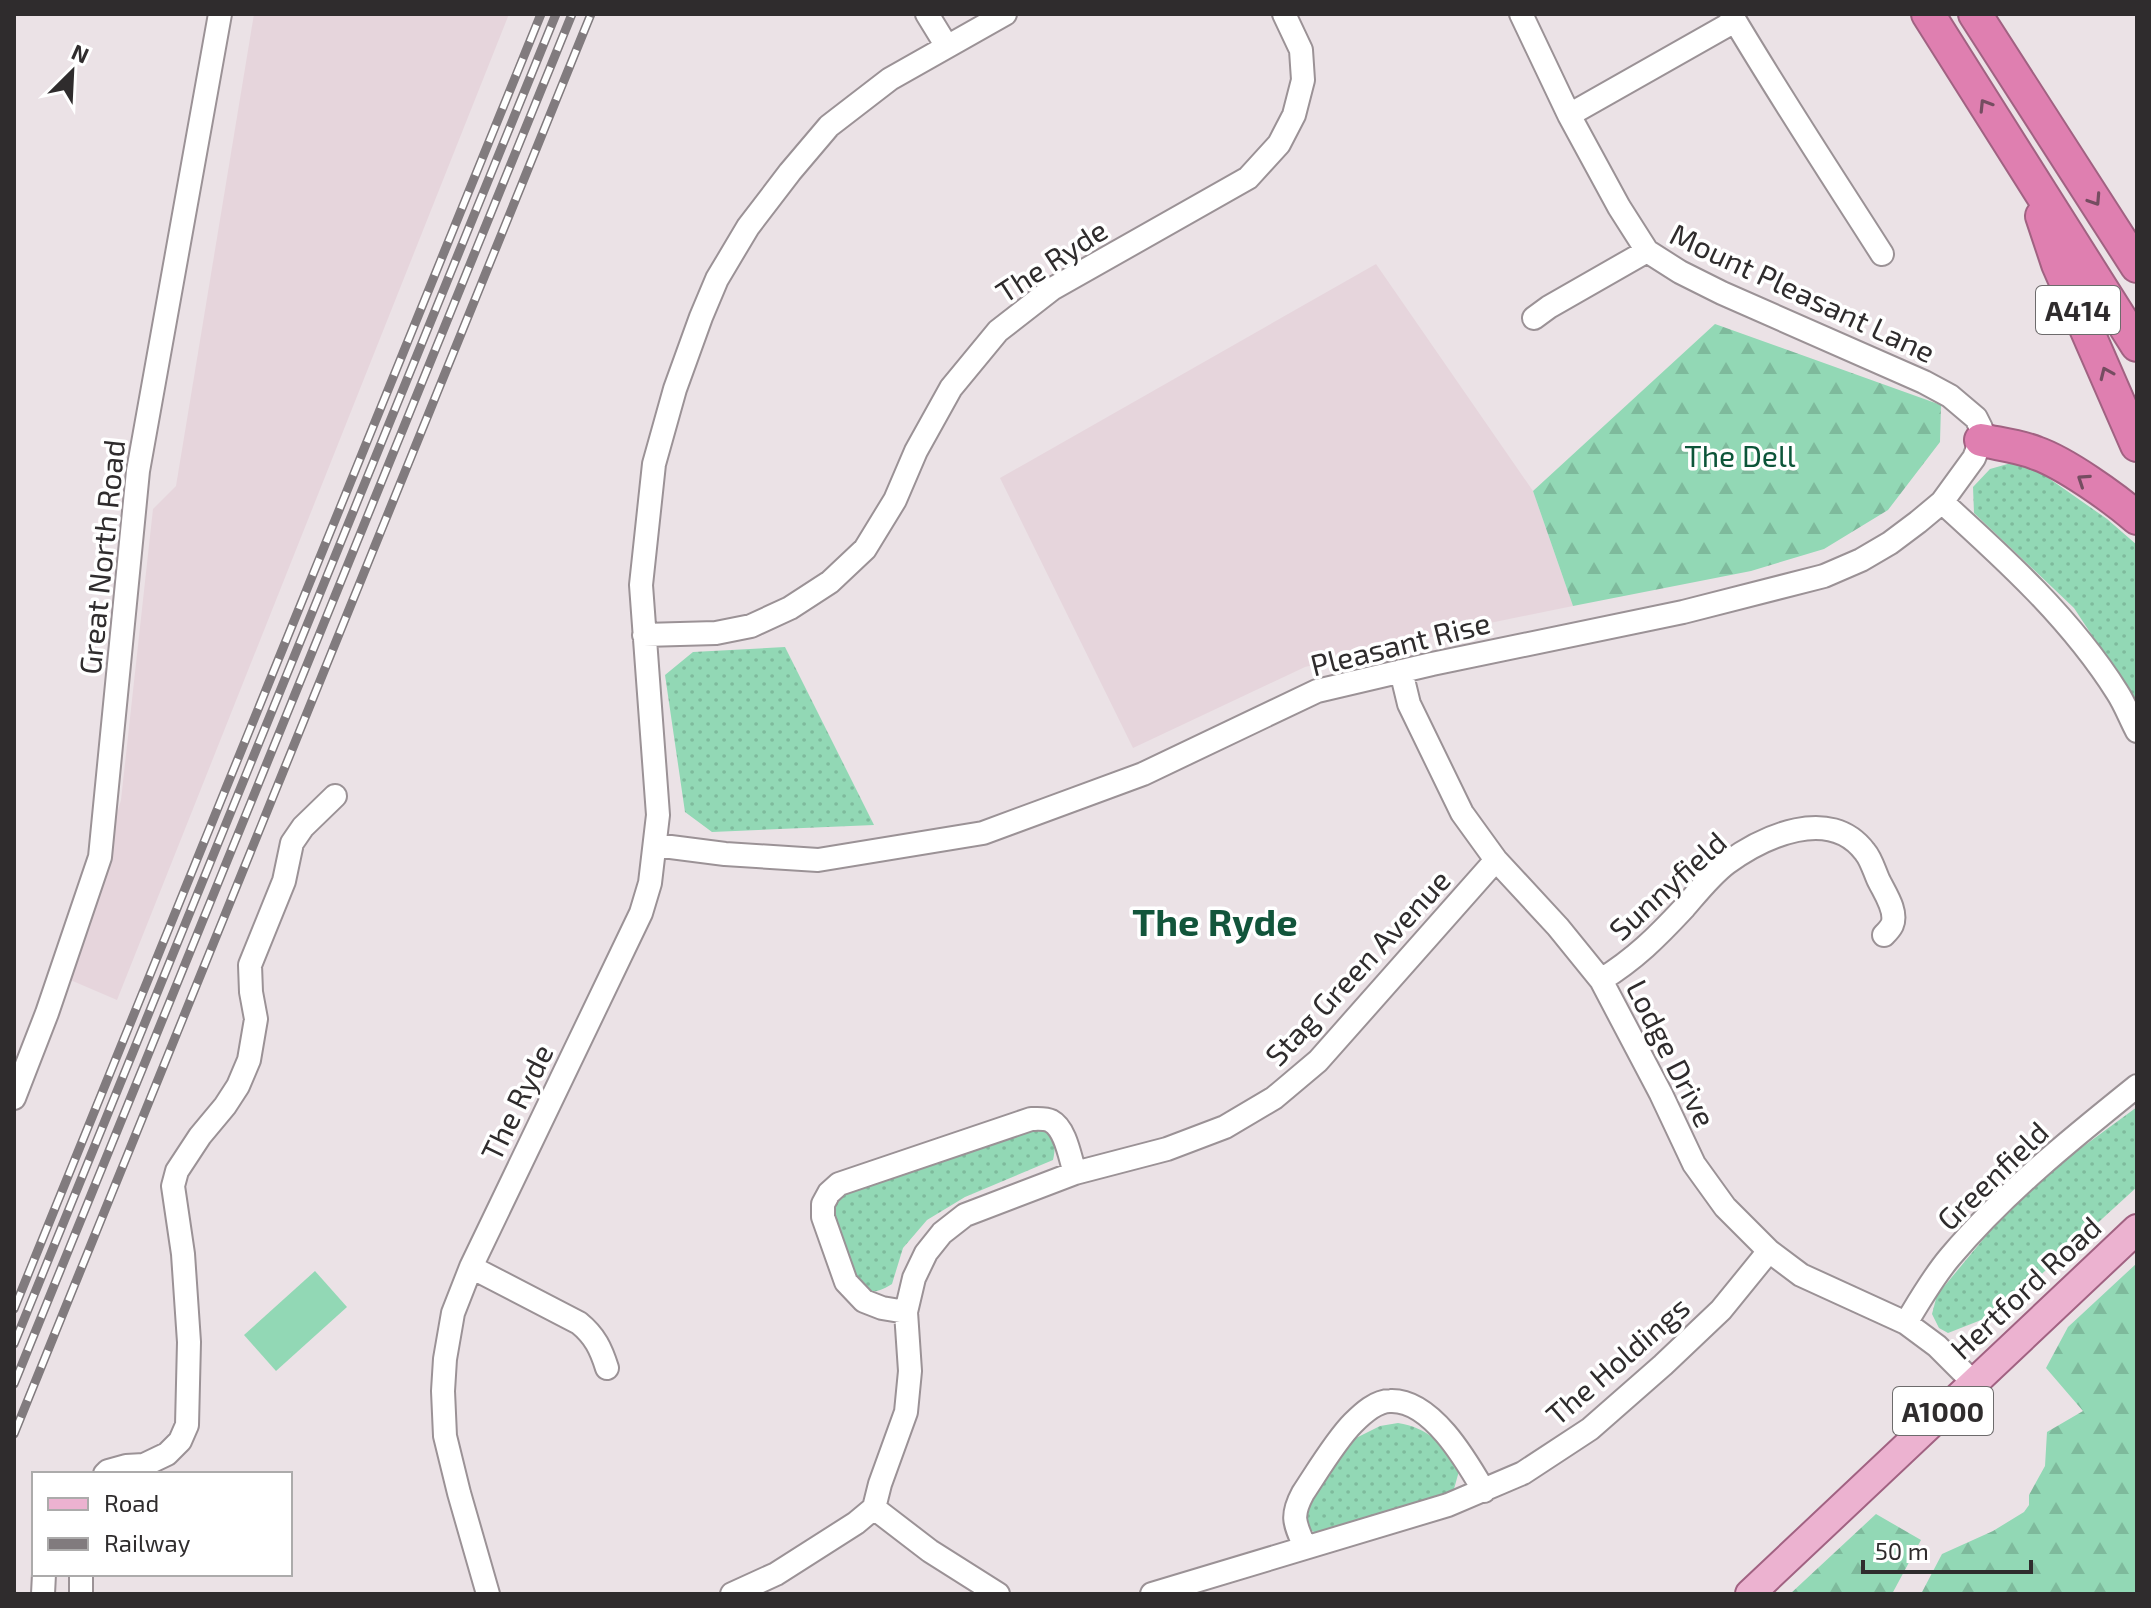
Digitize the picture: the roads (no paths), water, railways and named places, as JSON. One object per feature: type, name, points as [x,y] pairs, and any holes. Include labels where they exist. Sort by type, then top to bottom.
[{"type":"highway","name":"A414","points":[[1928,14],[2137,345]]},
{"type":"highway","name":"A414","points":[[1975,14],[2137,266]]},
{"type":"highway","name":"A414","points":[[2027,171],[2058,264],[2137,445]]},
{"type":"highway","points":[[1981,440],[2037,453],[2067,469],[2137,518]]},
{"type":"main road","name":"Hertford Road","points":[[1750,1594],[2137,1229]]},
{"type":"street","name":"Great North Road","points":[[14,1098],[47,1013],[100,857],[138,471],[220,14]]},
{"type":"street","points":[[927,14],[946,45]]},
{"type":"street","name":"The Ryde","points":[[488,1594],[445,1436],[445,1359],[453,1313],[471,1267],[641,913],[650,883],[658,815],[641,585],[654,464],[675,389],[717,279],[748,227],[829,126],[890,79],[1005,14]]},
{"type":"street","name":"The Ryde","points":[[644,635],[716,633],[751,626],[790,608],[830,582],[865,549],[895,500],[916,451],[951,388],[998,331],[1052,289],[1248,178],[1279,144],[1294,115],[1303,80],[1301,50],[1284,14]]},
{"type":"street","name":"Mount Pleasant Lane","points":[[1521,14],[1569,115],[1647,251],[1722,293],[1937,389],[1976,418],[1981,428],[1981,440]]},
{"type":"street","points":[[1569,115],[1733,17],[1882,254]]},
{"type":"street","points":[[1534,318],[1647,251]]},
{"type":"street","name":"Pleasant Rise","points":[[655,845],[725,854],[818,860],[983,833],[1143,774],[1317,691],[1683,612],[1824,576],[1890,543],[1942,502],[1974,458],[1981,440]]},
{"type":"street","points":[[1942,502],[1994,549],[2076,635],[2117,693],[2137,731]]},
{"type":"street","name":"Lodge Drive","points":[[1401,671],[1409,704],[1462,813],[1496,860],[1558,927],[1601,980],[1694,1164],[1725,1207],[1769,1251],[1801,1275],[1906,1323],[1937,1346],[1973,1382]]},
{"type":"street","points":[[107,1472],[144,1465],[167,1454],[180,1441],[187,1425],[189,1342],[183,1254],[173,1186],[177,1171],[231,1096],[249,1060],[256,1019],[250,965],[284,881],[292,843],[303,827],[335,796]]},
{"type":"street","name":"Sunnyfield","points":[[1601,980],[1628,963],[1655,938],[1725,864],[1769,839],[1804,828],[1839,832],[1855,841],[1866,853],[1893,912],[1892,925],[1884,935]]},
{"type":"street","name":"Stag Green Avenue","points":[[874,1508],[906,1412],[910,1371],[906,1312],[914,1278],[926,1253],[942,1233],[965,1215],[1075,1173],[1167,1149],[1225,1127],[1274,1098],[1318,1061],[1496,860]]},
{"type":"street","name":"Greenfield","points":[[1906,1323],[1949,1258],[1983,1221],[2019,1185],[2137,1086]]},
{"type":"street","points":[[906,1312],[864,1301],[846,1282],[823,1217],[823,1204],[839,1184],[1041,1118],[1051,1121],[1059,1129],[1075,1173]]},
{"type":"street","name":"The Holdings","points":[[1152,1594],[1448,1505],[1523,1473],[1590,1429],[1663,1365],[1721,1310],[1769,1251]]},
{"type":"street","points":[[471,1267],[579,1323],[599,1344],[607,1368]]},
{"type":"street","points":[[1305,1547],[1294,1522],[1296,1505],[1352,1424],[1371,1407],[1387,1401],[1404,1402],[1439,1426],[1465,1457],[1484,1491]]},
{"type":"street","points":[[732,1594],[776,1574],[874,1508],[930,1551],[998,1594]]},
{"type":"railway","points":[[14,1309],[541,14]]},
{"type":"railway","points":[[14,1344],[556,14]]},
{"type":"railway","points":[[14,1384],[572,14]]},
{"type":"railway","points":[[14,1434],[591,14]]},
{"type":"district","name":"The Ryde","points":[[1215,921]]},
{"type":"park label","name":"The Dell","points":[[1740,455]]}]
